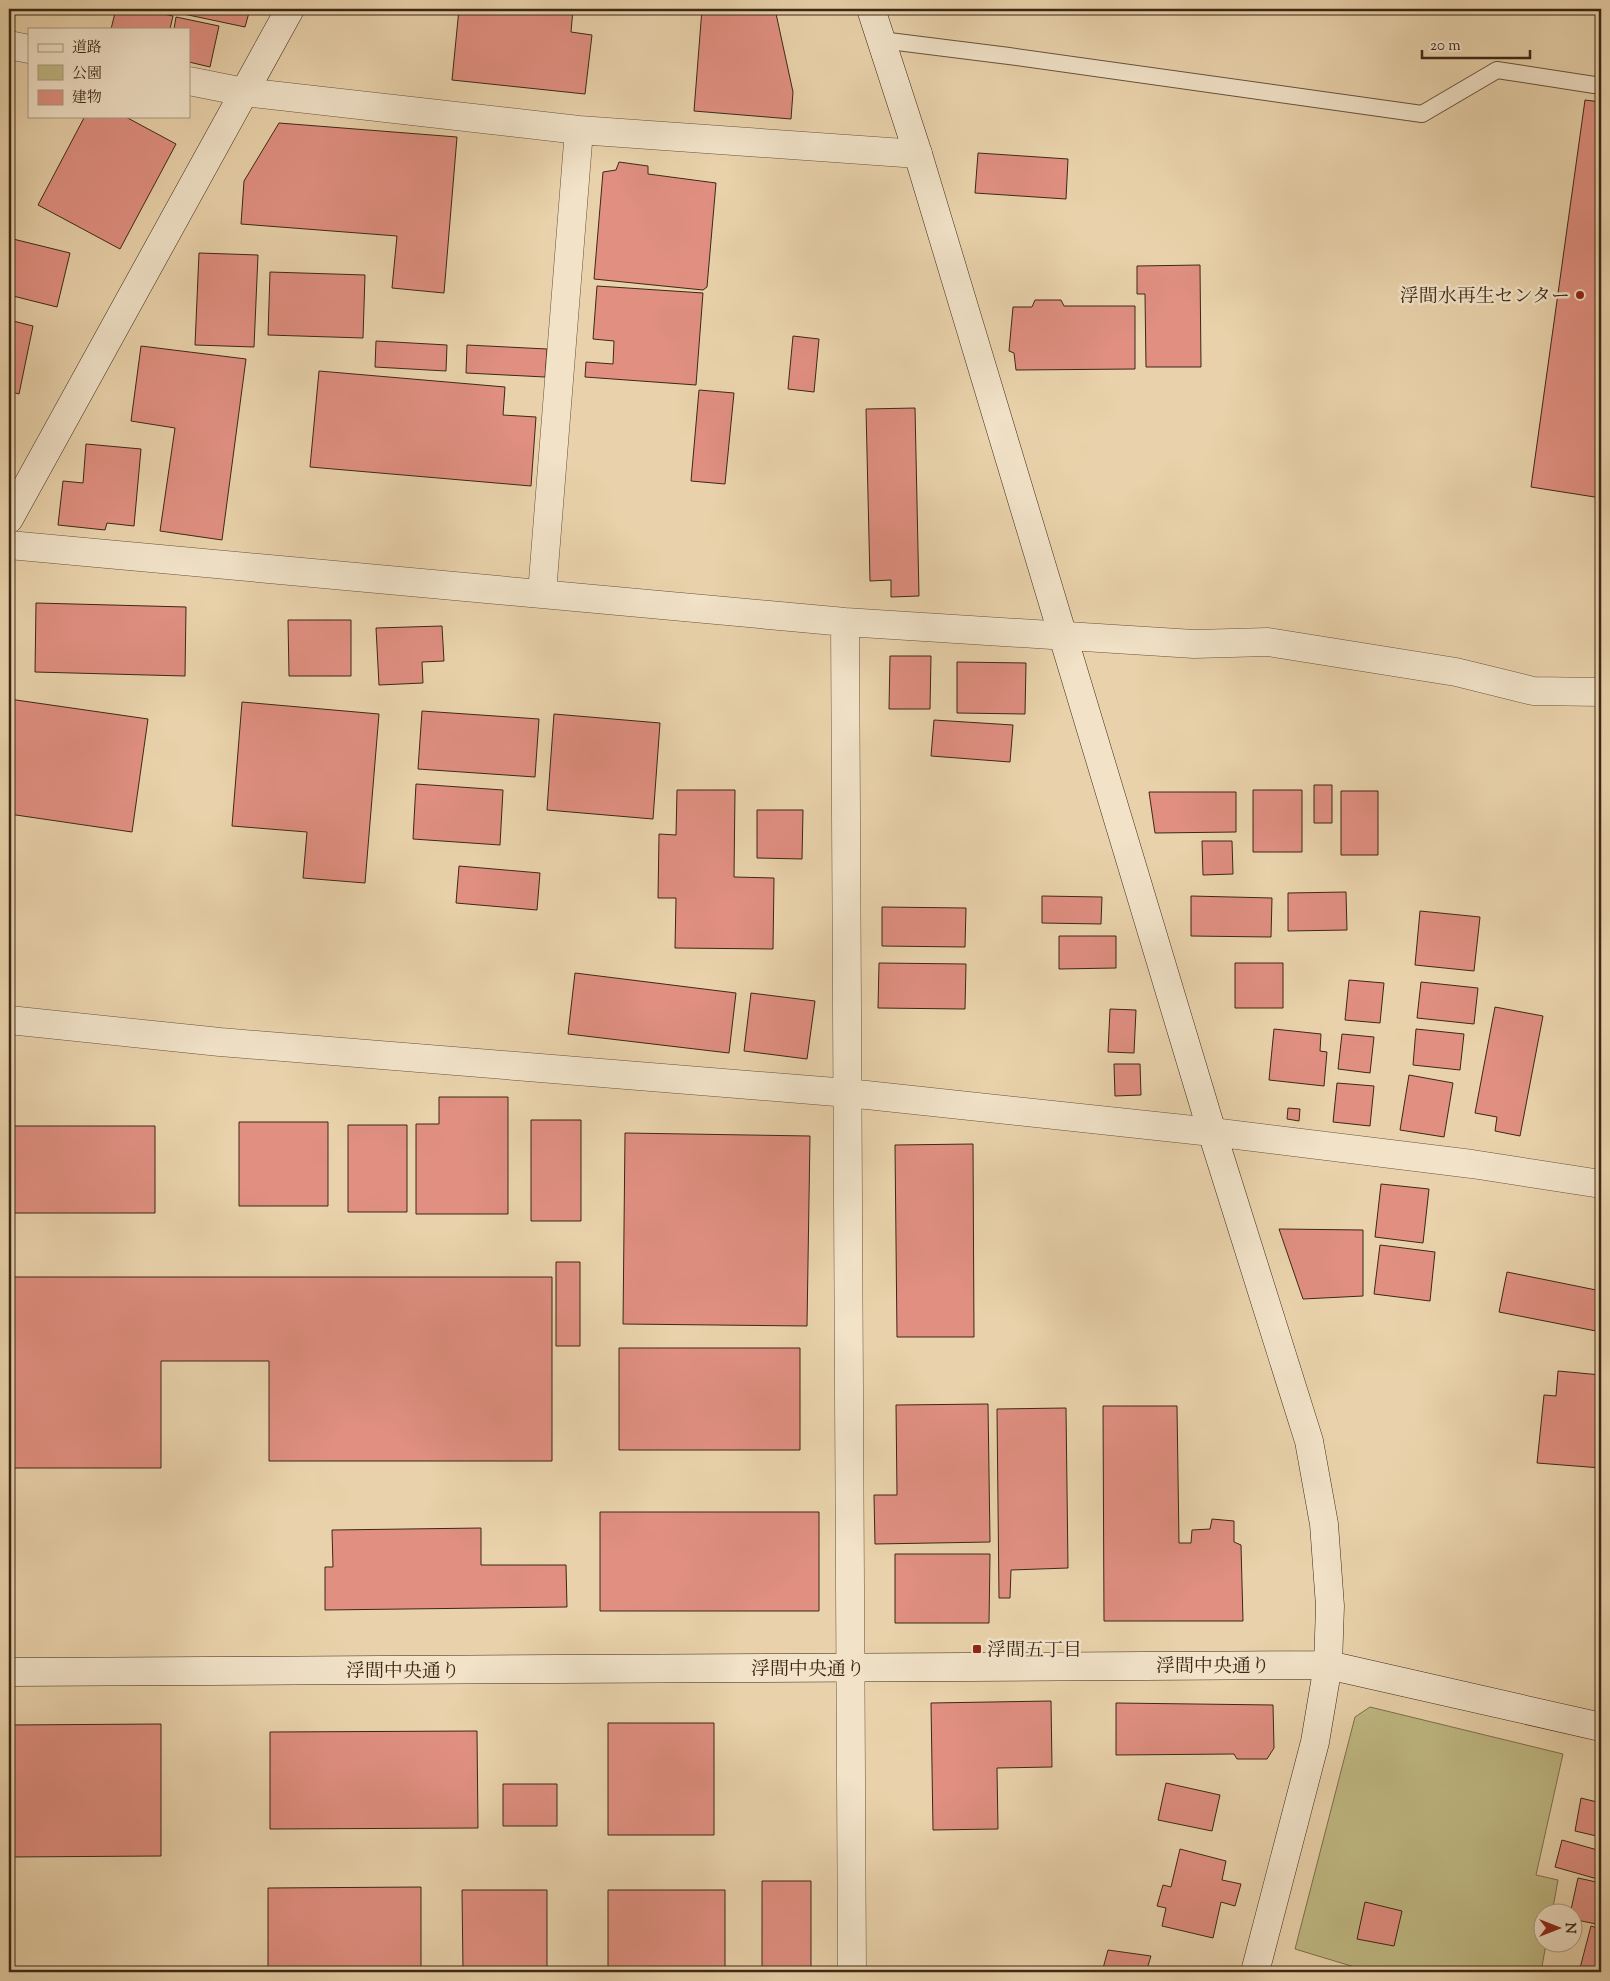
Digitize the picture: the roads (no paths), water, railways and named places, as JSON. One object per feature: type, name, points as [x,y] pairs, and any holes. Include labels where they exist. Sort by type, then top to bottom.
[{"type":"street","points":[[9,519],[290,9]]},
{"type":"street","points":[[871,9],[918,154],[1212,1132],[1309,1442],[1324,1524],[1330,1606],[1328,1665],[1315,1742],[1255,1972]]},
{"type":"street","points":[[9,45],[28,49]]},
{"type":"street","points":[[190,81],[244,92],[579,130],[918,154]]},
{"type":"street","points":[[542,593],[579,130]]},
{"type":"street","points":[[9,545],[846,622],[1194,644],[1268,642],[1456,672],[1532,691],[1601,692]]},
{"type":"street","points":[[846,622],[852,1972]]},
{"type":"street","points":[[9,1020],[230,1043],[848,1093],[1212,1132],[1472,1164],[1601,1184]]},
{"type":"street","name":"浮間中央通り","points":[[9,1672],[1328,1665],[1601,1727]]},
{"type":"lane","points":[[881,40],[1422,114],[1497,70],[1601,86]]},
{"type":"place","name":"浮間水再生センター","points":[[1580,295]]},
{"type":"place","name":"浮間五丁目","points":[[977,1649]]}]
